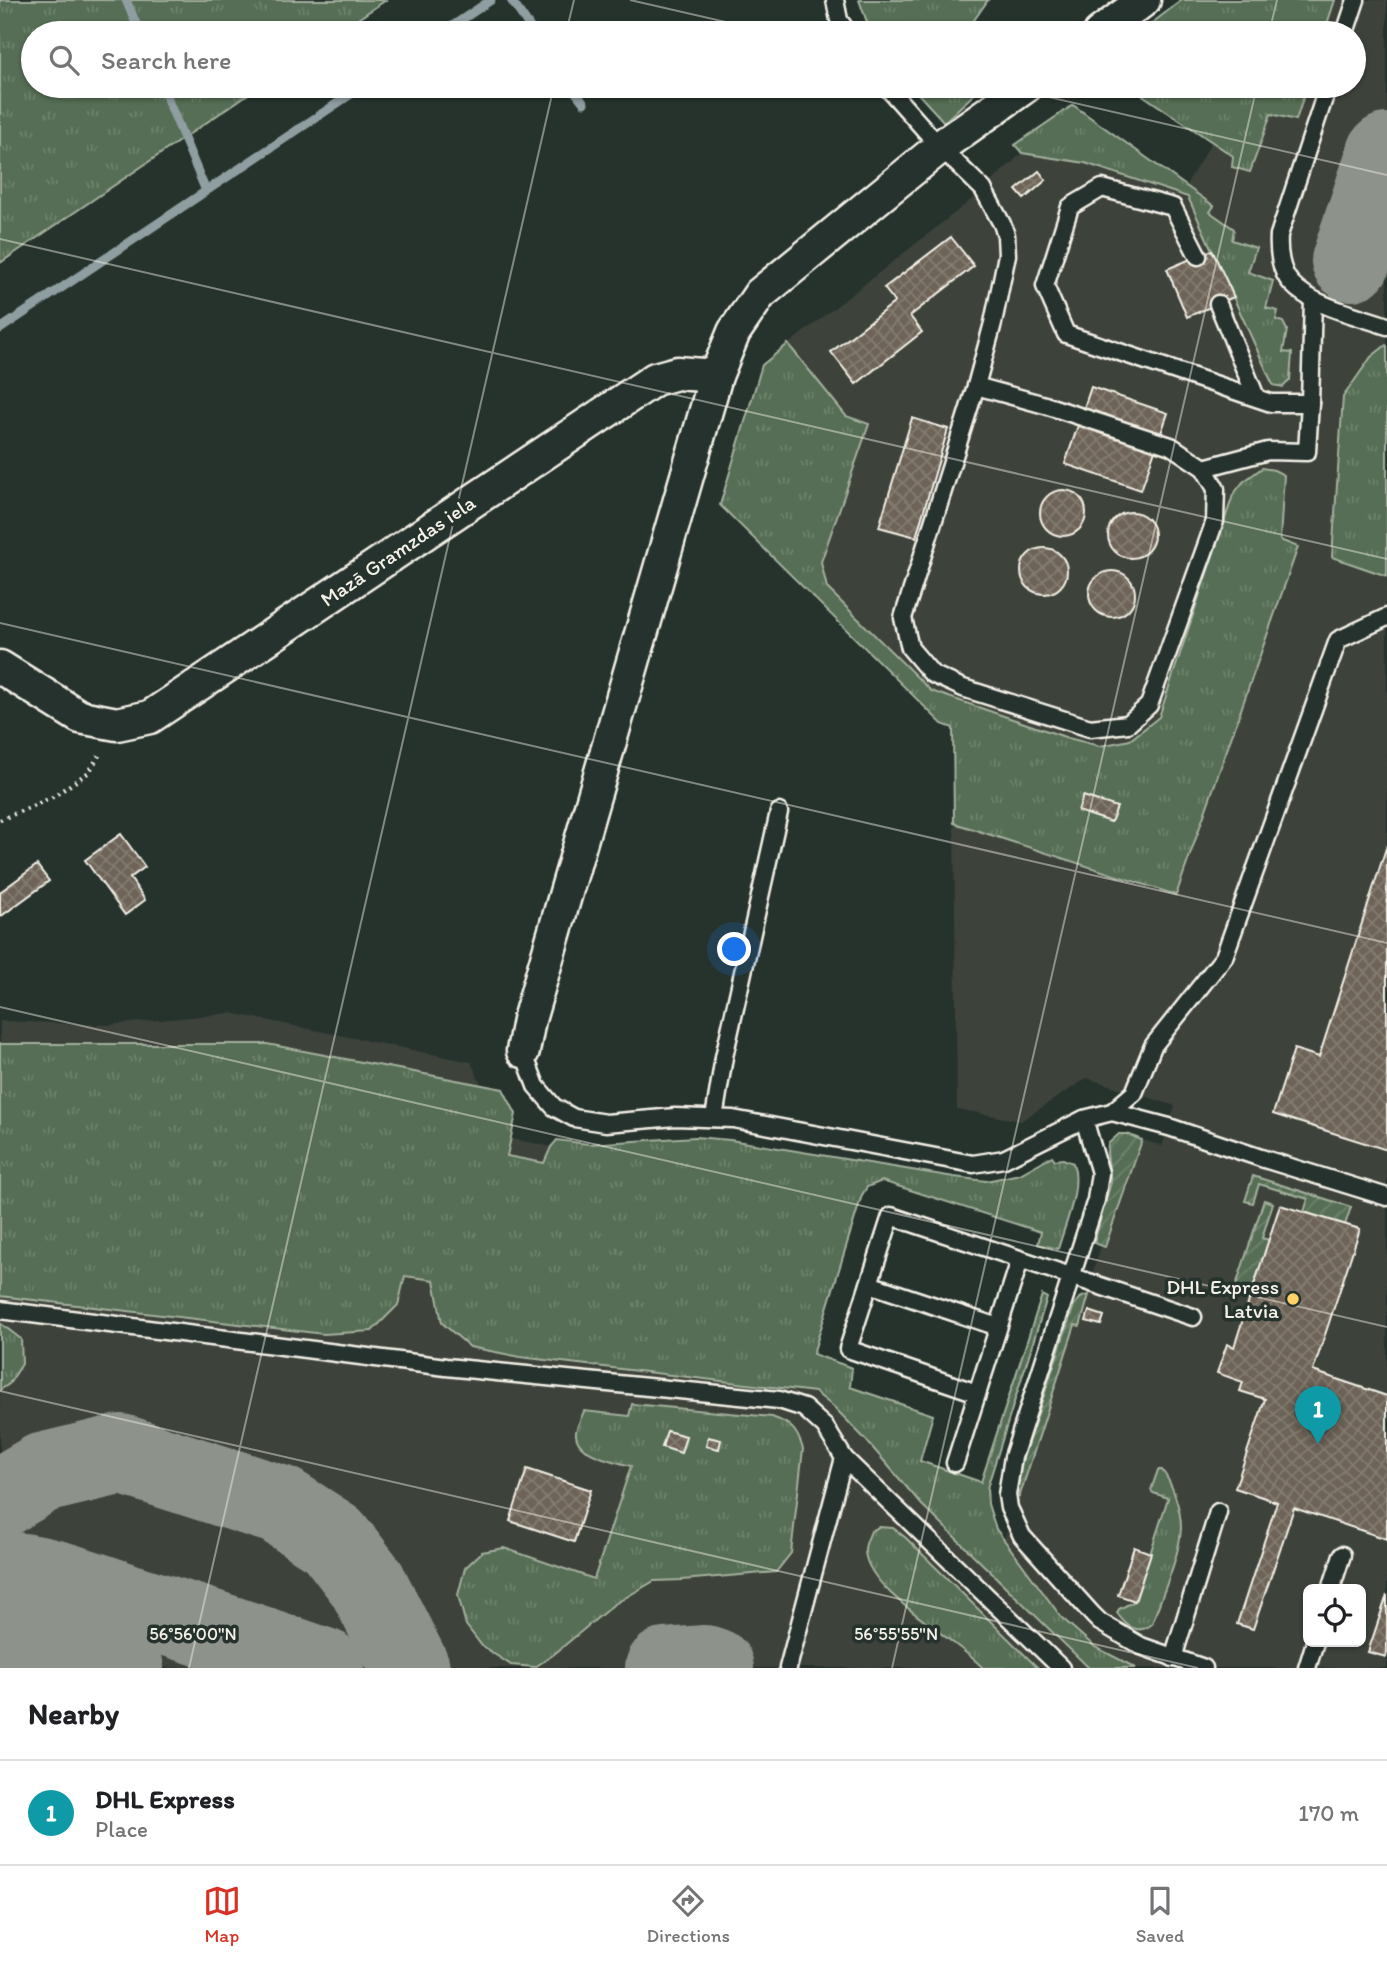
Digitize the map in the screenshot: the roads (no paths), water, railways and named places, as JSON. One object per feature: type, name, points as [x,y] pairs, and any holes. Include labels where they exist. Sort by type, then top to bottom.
[{"type":"street","points":[[1116,21],[1144,0]]},
{"type":"street","points":[[523,1051],[529,1020],[716,376],[734,332],[760,294],[940,147],[1009,98]]},
{"type":"street","name":"Mazā Gramzdas iela","points":[[0,667],[80,717],[117,724],[150,717],[655,379],[677,373],[716,376]]},
{"type":"lane","points":[[835,0],[840,21]]},
{"type":"lane","points":[[1349,21],[1356,0]]},
{"type":"lane","points":[[897,98],[940,147],[983,189],[998,214],[1006,235],[1007,255],[976,386],[903,618],[910,648],[932,674],[963,688],[1090,728],[1128,724],[1149,705],[1215,521],[1216,489],[1204,468],[1171,446],[1045,405],[976,386]]},
{"type":"lane","points":[[1324,98],[1279,235],[1278,254],[1289,282],[1313,300],[1387,326]]},
{"type":"lane","points":[[1198,256],[1173,207],[1102,188],[1070,207],[1045,286],[1066,334],[1271,403],[1310,403]]},
{"type":"lane","points":[[1204,468],[1268,451],[1307,452],[1313,300]]},
{"type":"lane","points":[[1218,304],[1256,397]]},
{"type":"lane","points":[[523,1051],[536,1086],[554,1107],[574,1118],[606,1123],[675,1117],[733,1119],[973,1164],[1004,1159],[1084,1119],[1112,1112],[1134,1093],[1153,1046],[1224,957],[1338,640],[1387,617]]},
{"type":"lane","points":[[714,1118],[724,1057],[779,812]]},
{"type":"lane","points":[[1112,1112],[1169,1127],[1387,1197]]},
{"type":"lane","points":[[1084,1119],[1100,1173],[1096,1200],[1013,1457],[1007,1495],[1009,1508],[1022,1536],[1100,1622],[1141,1646],[1204,1668]]},
{"type":"lane","points":[[977,1393],[848,1349],[891,1216],[1193,1317]]},
{"type":"lane","points":[[956,1463],[1020,1260]]},
{"type":"lane","points":[[869,1284],[998,1327]]},
{"type":"lane","points":[[0,1310],[446,1367],[779,1401],[804,1408],[825,1427],[844,1458],[1061,1668]]},
{"type":"lane","points":[[788,1668],[844,1458]]},
{"type":"lane","points":[[1173,1658],[1218,1512]]},
{"type":"lane","points":[[1333,1584],[1342,1555]]},
{"type":"lane","points":[[1307,1668],[1313,1647]]},
{"type":"waterway","points":[[126,0],[135,21]]},
{"type":"waterway","points":[[460,21],[491,0]]},
{"type":"waterway","points":[[511,0],[526,21]]},
{"type":"waterway","points":[[167,98],[206,191]]},
{"type":"waterway","points":[[0,329],[345,98]]},
{"type":"waterway","points":[[580,98],[584,103]]},
{"type":"place","name":"DHL Express Latvia","points":[[1293,1299]]},
{"type":"place","name":"DHL Express","points":[[1318,1444]]}]
